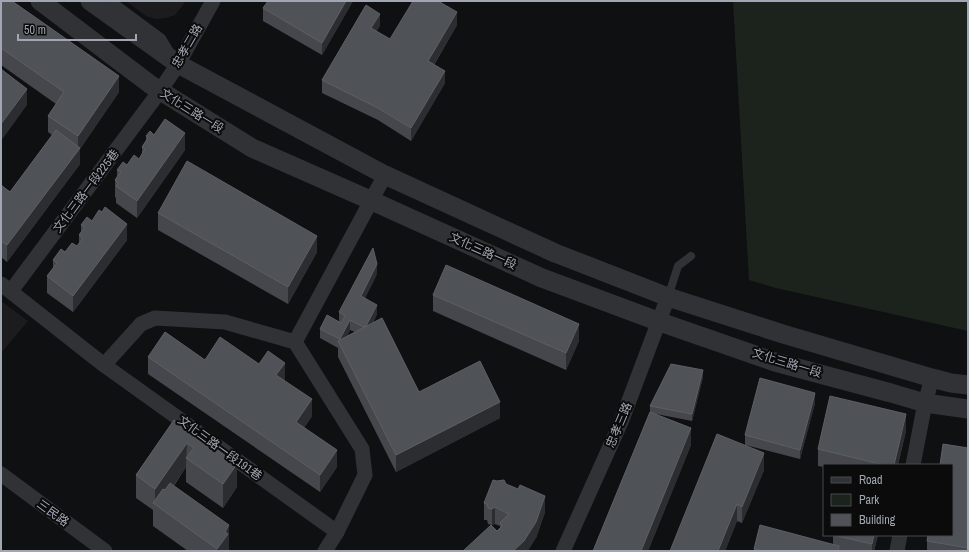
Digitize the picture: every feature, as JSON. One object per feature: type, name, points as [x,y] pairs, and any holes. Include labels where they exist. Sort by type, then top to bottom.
[{"type":"street","name":"文化三路一段","points":[[40,1],[160,91],[252,148],[542,278],[660,322],[775,362],[925,403],[968,409]]},
{"type":"street","points":[[90,1],[178,64],[384,175],[556,253],[668,297],[783,334],[932,378],[951,383],[968,385]]},
{"type":"street","name":"忠孝二路","points":[[160,91],[178,64],[213,1]]},
{"type":"street","name":"文化三路一段225巷","points":[[6,287],[160,91]]},
{"type":"street","points":[[295,342],[384,175]]},
{"type":"street","name":"文化三路一段191巷","points":[[6,287],[104,365],[337,532]]},
{"type":"street","name":"忠孝三路","points":[[563,551],[621,422],[660,322],[668,297]]},
{"type":"street","points":[[104,365],[141,324],[155,318],[225,322],[295,342],[362,449],[365,475],[337,532],[325,551]]},
{"type":"street","points":[[913,464],[925,403],[932,378]]},
{"type":"street","name":"三民路","points":[[1,474],[106,551]]},
{"type":"street","points":[[897,551],[900,536]]},
{"type":"lane","points":[[112,1],[162,38],[178,64]]},
{"type":"lane","points":[[668,297],[678,266],[691,256]]},
{"type":"shaded area","points":[[126,1],[186,1],[175,15],[167,18],[156,19],[146,16]]},
{"type":"shaded area","points":[[1,301],[28,321],[1,353]]},
{"type":"green space","points":[[733,1],[968,1],[968,331],[776,288],[749,280]]},
{"type":"building","points":[[1,1],[12,1],[119,76],[78,136],[48,116],[64,92],[1,48]]},
{"type":"building","points":[[268,1],[346,1],[322,43],[263,8]]},
{"type":"building","points":[[413,1],[438,1],[457,12],[428,61],[445,71],[411,128],[378,108],[322,80],[366,5],[380,14],[371,28],[390,39]]},
{"type":"building","points":[[1,69],[27,89],[1,124]]},
{"type":"building","points":[[165,119],[185,133],[137,201],[116,186],[118,183],[115,180],[121,172],[117,170],[123,162],[127,165],[134,155],[139,159],[145,149],[142,147],[148,138],[146,136],[150,131],[154,135]]},
{"type":"building","points":[[56,130],[80,148],[7,245],[1,241],[1,185],[10,192]]},
{"type":"building","points":[[187,161],[317,236],[288,287],[158,213]]},
{"type":"building","points":[[105,207],[127,224],[73,296],[47,276],[57,263],[53,260],[61,249],[65,252],[72,243],[77,246],[83,238],[79,235],[85,227],[81,225],[87,217],[92,221],[99,210],[102,212]]},
{"type":"building","points":[[373,248],[377,264],[361,296],[377,305],[366,326],[364,327],[350,320],[340,339],[320,329],[327,315],[341,323],[345,316],[339,312]]},
{"type":"building","points":[[446,265],[579,324],[566,353],[433,295]]},
{"type":"building","points":[[382,318],[419,392],[480,361],[500,402],[396,455],[338,341]]},
{"type":"building","points":[[165,332],[205,360],[220,337],[259,364],[268,351],[285,363],[276,375],[312,399],[296,422],[337,450],[320,475],[148,357]]},
{"type":"building","points":[[671,364],[703,370],[692,414],[650,406]]},
{"type":"building","points":[[760,378],[815,393],[800,450],[745,435]]},
{"type":"building","points":[[830,396],[906,414],[894,464],[880,464],[818,449]]},
{"type":"building","points":[[650,412],[691,428],[641,551],[593,551]]},
{"type":"building","points":[[174,420],[237,464],[223,484],[186,458],[194,448],[187,443],[155,489],[136,475]]},
{"type":"building","points":[[717,434],[764,453],[742,507],[737,504],[718,551],[670,551]]},
{"type":"building","points":[[943,444],[968,448],[968,548],[927,541],[928,536],[953,536],[953,464],[940,464]]},
{"type":"building","points":[[493,480],[504,480],[506,484],[518,489],[520,485],[545,496],[536,522],[524,541],[513,551],[463,551],[491,525],[497,531],[502,526],[500,523],[509,514],[495,507],[492,509],[488,508],[487,504],[484,503]]},
{"type":"building","points":[[170,483],[229,525],[225,532],[228,534],[217,549],[153,503],[163,489],[165,490]]},
{"type":"building","points":[[760,525],[839,546],[838,551],[763,551],[754,549]]},
{"type":"building","points":[[837,536],[874,536],[872,544]]}]
